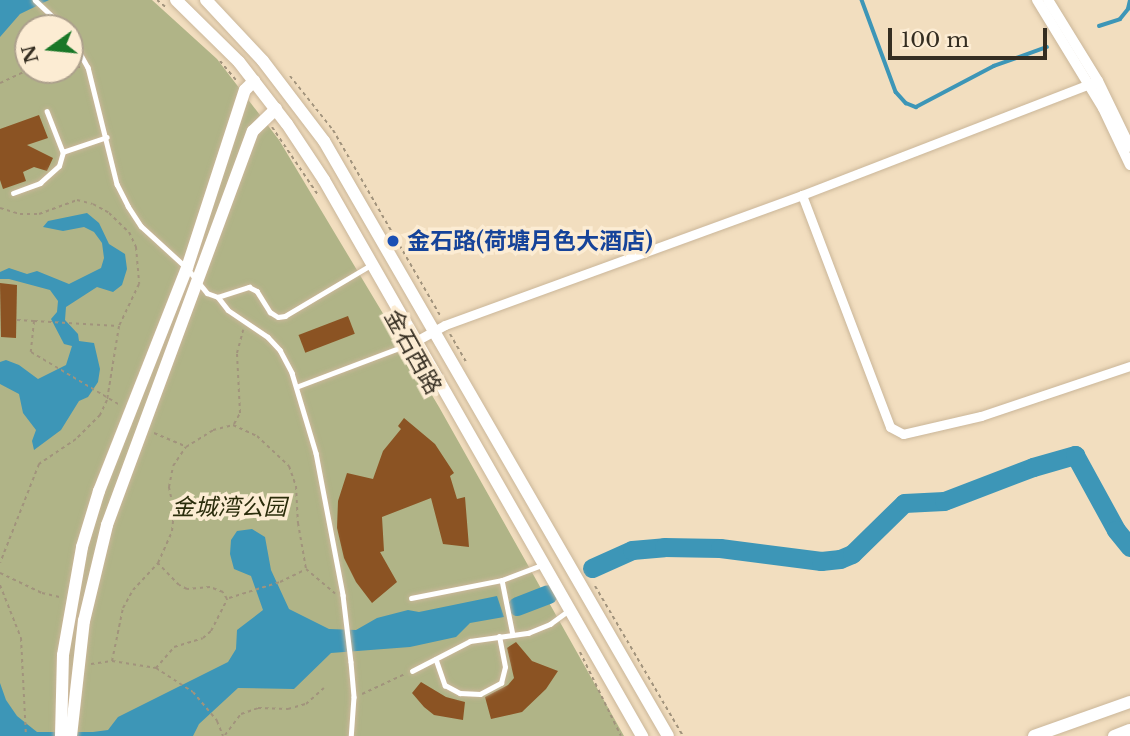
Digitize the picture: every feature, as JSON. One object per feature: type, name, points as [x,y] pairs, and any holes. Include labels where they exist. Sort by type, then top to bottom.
[{"type":"main road","name":"金石西路","points":[[176,0],[250,86],[324,180],[642,736]]},
{"type":"main road","name":"金石西路","points":[[206,0],[248,43],[306,115],[356,193],[668,736]]},
{"type":"main road","points":[[65,731],[63,655],[82,547],[99,491],[187,268],[250,86]]},
{"type":"main road","points":[[65,731],[80,666],[92,581],[107,525],[253,131],[270,113]]},
{"type":"main road","points":[[1034,736],[1130,702]]},
{"type":"main road","points":[[1114,736],[1130,730]]},
{"type":"street","points":[[1037,0],[1093,83],[1130,165]]},
{"type":"street","points":[[1048,0],[1130,147]]},
{"type":"street","points":[[416,341],[436,331],[1093,83]]},
{"type":"street","points":[[802,195],[890,427],[903,434],[981,416],[1130,366]]},
{"type":"lane","points":[[35,0],[50,14]]},
{"type":"lane","points":[[84,60],[107,137],[117,184],[128,206],[141,226],[187,268],[207,293],[218,297],[228,310],[280,350],[295,387],[316,453],[343,595],[354,697],[351,736]]},
{"type":"lane","points":[[13,193],[40,183],[59,166],[62,152],[47,111]]},
{"type":"lane","points":[[62,152],[107,137]]},
{"type":"lane","points":[[218,297],[249,287],[257,291],[270,312],[278,317],[285,316],[372,264]]},
{"type":"lane","points":[[295,387],[416,341]]},
{"type":"lane","points":[[411,598],[502,580],[543,565]]},
{"type":"lane","points":[[502,580],[513,635]]},
{"type":"lane","points":[[412,671],[470,641],[528,633],[550,624],[569,610]]},
{"type":"lane","points":[[436,659],[445,685],[460,693],[480,694],[501,683],[505,667],[499,637]]},
{"type":"path","points":[[157,0],[176,16]]},
{"type":"path","points":[[220,61],[250,86]]},
{"type":"path","points":[[270,113],[323,203]]},
{"type":"path","points":[[0,208],[20,214],[38,214],[77,200],[93,204],[109,213],[130,232],[136,247],[139,284],[119,326],[113,379],[100,415],[76,439],[39,464],[0,563]]},
{"type":"path","points":[[17,320],[119,326]]},
{"type":"path","points":[[34,321],[31,352],[107,400],[122,405],[119,413]]},
{"type":"path","points":[[233,425],[240,413],[237,353],[247,322]]},
{"type":"path","points":[[112,661],[123,608],[133,590],[158,563],[172,531],[174,511],[169,487],[173,466],[186,447],[214,430],[233,425],[257,436],[289,466],[296,486],[298,523],[306,569],[332,592],[343,595]]},
{"type":"path","points":[[148,434],[154,433],[186,447]]},
{"type":"path","points":[[158,563],[187,589],[210,587],[223,592],[228,599]]},
{"type":"path","points":[[156,668],[174,647],[203,638],[211,631],[228,599],[280,582],[306,569]]},
{"type":"path","points":[[0,573],[42,593],[71,600]]},
{"type":"path","points":[[0,585],[21,638],[26,736]]},
{"type":"path","points":[[579,652],[621,736]]},
{"type":"path","points":[[80,666],[112,661],[156,668],[193,692],[217,720],[224,736],[241,714],[257,708],[288,709],[306,704],[324,688]]},
{"type":"path","points":[[354,697],[412,671]]},
{"type":"green space","name":"金城湾公园","points":[[0,0],[152,0],[217,59],[279,140],[439,407],[624,736],[0,736]]},
{"type":"water","points":[[0,0],[49,0],[20,14],[14,14],[14,21],[0,37]]},
{"type":"water","points":[[87,213],[99,223],[109,244],[125,254],[127,269],[122,285],[113,292],[97,287],[66,307],[65,320],[78,334],[79,341],[94,343],[100,369],[98,382],[88,397],[79,401],[61,430],[34,450],[32,441],[36,430],[23,413],[19,394],[0,384],[0,362],[6,360],[19,365],[38,379],[66,365],[72,346],[64,344],[51,319],[57,312],[58,301],[50,290],[0,279],[0,272],[9,268],[27,274],[37,271],[69,284],[101,268],[104,258],[102,243],[94,232],[84,227],[63,231],[43,227],[48,221]]},
{"type":"water","points":[[252,529],[265,537],[271,570],[289,609],[329,629],[356,630],[377,618],[408,610],[419,612],[497,596],[504,617],[470,623],[456,637],[410,647],[331,653],[294,689],[238,688],[199,724],[193,736],[0,736],[0,683],[6,700],[17,716],[37,732],[93,732],[108,730],[118,717],[228,662],[236,649],[237,630],[263,610],[251,576],[234,569],[230,554],[231,540],[237,531]]},
{"type":"building","points":[[39,115],[48,138],[27,145],[53,158],[47,171],[34,167],[23,172],[26,181],[3,189],[0,180],[0,129]]},
{"type":"building","points":[[0,283],[17,285],[16,338],[1,337]]},
{"type":"building","points":[[348,316],[355,334],[305,353],[299,335]]},
{"type":"building","points":[[404,418],[435,444],[454,473],[450,476],[457,499],[465,497],[469,547],[443,544],[431,498],[382,517],[384,551],[380,552],[397,582],[372,603],[356,582],[344,558],[337,528],[338,501],[347,473],[373,479],[383,451],[401,429],[398,426]]},
{"type":"building","points":[[516,642],[532,661],[558,671],[546,689],[522,712],[491,719],[485,697],[508,685],[514,678],[507,648]]},
{"type":"building","points":[[421,682],[446,697],[465,702],[463,720],[434,715],[424,707],[412,693]]},
{"type":"waterway","points":[[862,0],[896,92],[906,103],[916,107],[994,66],[1047,47]]},
{"type":"waterway","points":[[1099,26],[1120,19],[1128,9],[1130,0]]},
{"type":"waterway","points":[[592,568],[632,550],[664,547],[720,548],[821,561],[840,559],[852,554],[904,503],[944,501],[1033,467],[1075,455],[1116,530],[1130,547]]},
{"type":"waterway","points":[[517,606],[548,594]]},
{"type":"place","name":"金石路(荷塘月色大酒店)","points":[[393,241]]}]
